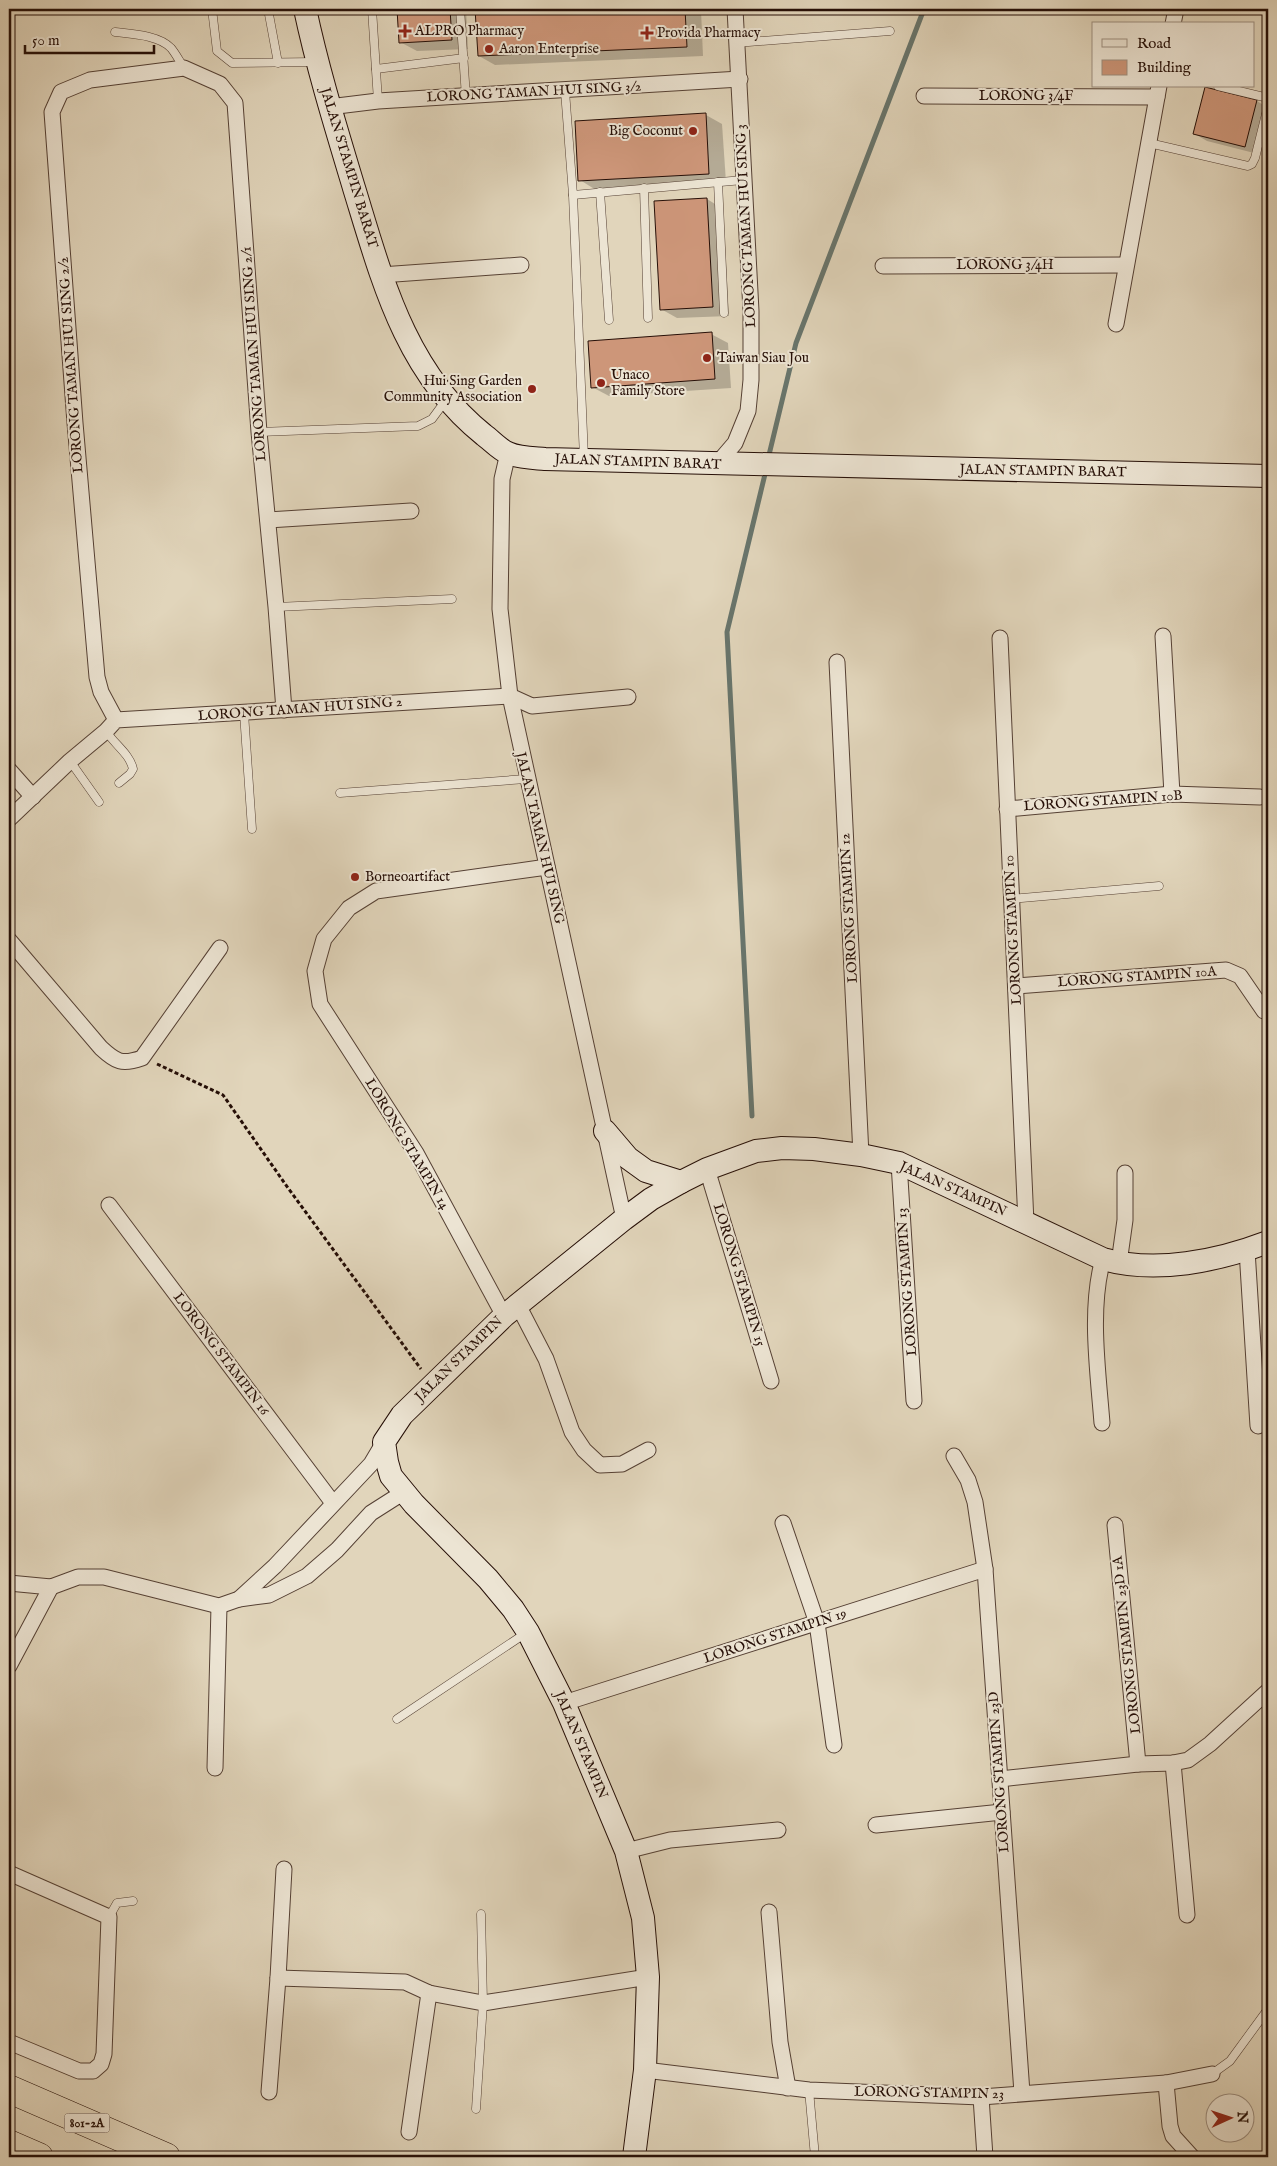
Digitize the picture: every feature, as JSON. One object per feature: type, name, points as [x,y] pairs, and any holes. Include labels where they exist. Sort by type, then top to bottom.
[{"type":"highway","name":"801-2A","points":[[9,2089],[166,2157]]},
{"type":"highway","points":[[9,2144],[39,2157]]},
{"type":"street","name":"JALAN STAMPIN BARAT","points":[[306,9],[329,107],[381,275],[411,348],[431,380],[447,399],[478,430],[508,453],[545,460],[1268,476]]},
{"type":"street","name":"LORONG TAMAN HUI SING 3","points":[[717,464],[735,443],[748,411],[751,380],[740,79],[735,9]]},
{"type":"street","points":[[1173,22],[1176,9]]},
{"type":"street","name":"LORONG TAMAN HUI SING 2/1","points":[[142,72],[184,68],[220,84],[235,104],[259,432],[284,710]]},
{"type":"street","name":"LORONG TAMAN HUI SING 2/2","points":[[111,726],[97,677],[74,423],[52,112],[61,92],[90,80],[142,72]]},
{"type":"street","name":"LORONG TAMAN HUI SING 3/2","points":[[329,107],[378,101],[740,79]]},
{"type":"street","points":[[1116,324],[1158,91]]},
{"type":"street","name":"LORONG 3/4F","points":[[924,96],[1158,91]]},
{"type":"street","points":[[381,275],[521,265]]},
{"type":"street","name":"LORONG 3/4H","points":[[883,266],[1126,265]]},
{"type":"street","name":"JALAN TAMAN HUI SING","points":[[508,453],[502,479],[500,608],[510,696],[526,779],[547,866],[624,1219]]},
{"type":"street","points":[[268,520],[411,511]]},
{"type":"street","points":[[1163,636],[1172,794]]},
{"type":"street","name":"LORONG STAMPIN 10","points":[[1000,638],[1026,1222]]},
{"type":"street","name":"LORONG STAMPIN 12","points":[[836,662],[862,1155]]},
{"type":"street","name":"LORONG TAMAN HUI SING 2","points":[[111,726],[244,713],[510,696],[532,706],[628,697]]},
{"type":"street","points":[[9,819],[70,761],[111,726]]},
{"type":"street","points":[[9,770],[33,797]]},
{"type":"street","name":"LORONG STAMPIN 10B","points":[[1007,809],[1172,794],[1260,797]]},
{"type":"street","name":"LORONG STAMPIN 14","points":[[547,866],[376,891],[349,908],[324,939],[315,971],[320,1004],[416,1153],[511,1311],[546,1359],[572,1432],[584,1450],[600,1465],[622,1464],[648,1450]]},
{"type":"street","points":[[9,940],[100,1048],[114,1060],[129,1062],[142,1058],[220,948]]},
{"type":"street","name":"LORONG STAMPIN 10A","points":[[1016,986],[1226,970],[1240,976],[1264,1011],[1268,1012]]},
{"type":"street","points":[[604,1130],[628,1158],[646,1171],[681,1182]]},
{"type":"street","name":"JALAN STAMPIN","points":[[634,2157],[645,2070],[648,1977],[643,1918],[626,1851],[564,1703],[528,1632],[513,1609],[488,1580],[391,1476],[384,1442],[402,1415],[511,1311],[561,1268],[624,1219],[651,1199],[681,1182],[707,1169],[756,1151],[782,1148],[862,1155],[899,1163],[1111,1261],[1158,1265],[1204,1260],[1247,1250],[1268,1242]]},
{"type":"street","name":"LORONG STAMPIN 13","points":[[899,1163],[914,1401]]},
{"type":"street","name":"LORONG STAMPIN 15","points":[[707,1169],[771,1381]]},
{"type":"street","points":[[1102,1423],[1096,1313],[1097,1286],[1111,1261],[1125,1220],[1125,1173]]},
{"type":"street","name":"LORONG STAMPIN 16","points":[[109,1204],[333,1503]]},
{"type":"street","points":[[1247,1250],[1258,1426]]},
{"type":"street","points":[[239,1599],[308,1533],[333,1503],[372,1464],[384,1442]]},
{"type":"street","name":"LORONG STAMPIN 23D","points":[[954,1456],[968,1480],[975,1502],[986,1569],[1022,2093]]},
{"type":"street","points":[[9,1584],[51,1587],[78,1577],[104,1577],[219,1606],[239,1599],[270,1595],[287,1588],[307,1576],[337,1550],[371,1513],[404,1492]]},
{"type":"street","points":[[783,1523],[817,1624],[834,1745]]},
{"type":"street","name":"LORONG STAMPIN 23D 1A","points":[[1115,1525],[1138,1764]]},
{"type":"street","name":"LORONG STAMPIN 19","points":[[564,1703],[986,1569]]},
{"type":"street","points":[[9,1666],[51,1587]]},
{"type":"street","points":[[215,1768],[219,1606]]},
{"type":"street","points":[[1000,1779],[1188,1760],[1210,1744],[1268,1691]]},
{"type":"street","points":[[1173,1763],[1187,1915]]},
{"type":"street","points":[[876,1824],[1002,1812]]},
{"type":"street","points":[[626,1851],[670,1840],[778,1830]]},
{"type":"street","points":[[269,2092],[284,1869]]},
{"type":"street","points":[[9,1873],[108,1917],[104,2054],[101,2064],[93,2071],[79,2071],[9,2042]]},
{"type":"street","points":[[769,1912],[780,2042],[788,2088]]},
{"type":"street","points":[[278,1978],[405,1982],[429,1994],[484,2003],[648,1977]]},
{"type":"street","points":[[409,2132],[429,1994]]},
{"type":"street","name":"LORONG STAMPIN 23","points":[[645,2070],[809,2090],[981,2097],[1166,2084],[1212,2074]]},
{"type":"street","points":[[1166,2084],[1170,2126],[1173,2136],[1192,2157]]},
{"type":"street","points":[[981,2097],[985,2157]]},
{"type":"lane","points":[[212,9],[217,51],[232,63],[317,62]]},
{"type":"lane","points":[[268,9],[278,63]]},
{"type":"lane","points":[[372,9],[378,101]]},
{"type":"lane","points":[[460,9],[466,96]]},
{"type":"lane","points":[[736,43],[890,31]]},
{"type":"lane","points":[[115,32],[164,42],[172,48],[184,68]]},
{"type":"lane","points":[[376,69],[464,58]]},
{"type":"lane","points":[[1226,88],[1268,98]]},
{"type":"lane","points":[[564,91],[572,195],[584,460]]},
{"type":"lane","points":[[1148,143],[1248,166],[1255,158],[1268,106]]},
{"type":"lane","points":[[572,195],[743,180]]},
{"type":"lane","points":[[718,182],[724,313]]},
{"type":"lane","points":[[644,188],[648,318]]},
{"type":"lane","points":[[600,192],[609,320]]},
{"type":"lane","points":[[259,432],[418,426],[432,419],[447,399]]},
{"type":"lane","points":[[276,607],[452,599]]},
{"type":"lane","points":[[244,713],[252,829]]},
{"type":"lane","points":[[111,726],[114,743],[131,760],[133,769],[119,783]]},
{"type":"lane","points":[[70,761],[99,802]]},
{"type":"lane","points":[[340,793],[526,779]]},
{"type":"lane","points":[[1012,899],[1159,886]]},
{"type":"lane","points":[[397,1719],[528,1632]]},
{"type":"lane","points":[[108,1917],[117,1904],[133,1901]]},
{"type":"lane","points":[[476,2109],[484,2003],[481,1914]]},
{"type":"lane","points":[[1212,2074],[1230,2061],[1268,2010]]},
{"type":"lane","points":[[809,2090],[815,2157]]},
{"type":"path","points":[[142,1058],[222,1095],[432,1385]]},
{"type":"building","points":[[397,9],[450,9],[452,40],[399,43]]},
{"type":"building","points":[[475,9],[685,9],[687,47],[478,56]]},
{"type":"building","points":[[1205,88],[1257,100],[1245,147],[1193,134]]},
{"type":"building","points":[[706,113],[709,174],[578,181],[575,121]]},
{"type":"building","points":[[707,198],[713,307],[660,310],[654,201]]},
{"type":"building","points":[[712,332],[715,379],[591,388],[588,341]]},
{"type":"waterway","points":[[768,459],[796,343],[924,9]]},
{"type":"waterway","points":[[752,1116],[727,632],[766,470]]},
{"type":"place","name":"ALPRO Pharmacy","points":[[405,31]]},
{"type":"place","name":"Provida Pharmacy","points":[[647,33]]},
{"type":"place","name":"Aaron Enterprise","points":[[489,49]]},
{"type":"place","name":"Big Coconut","points":[[693,131]]},
{"type":"place","name":"Taiwan Siau Jou","points":[[707,358]]},
{"type":"place","name":"Unaco Family Store","points":[[601,383]]},
{"type":"place","name":"Hui Sing Garden Community Association","points":[[532,389]]},
{"type":"place","name":"Borneoartifact","points":[[355,877]]}]
